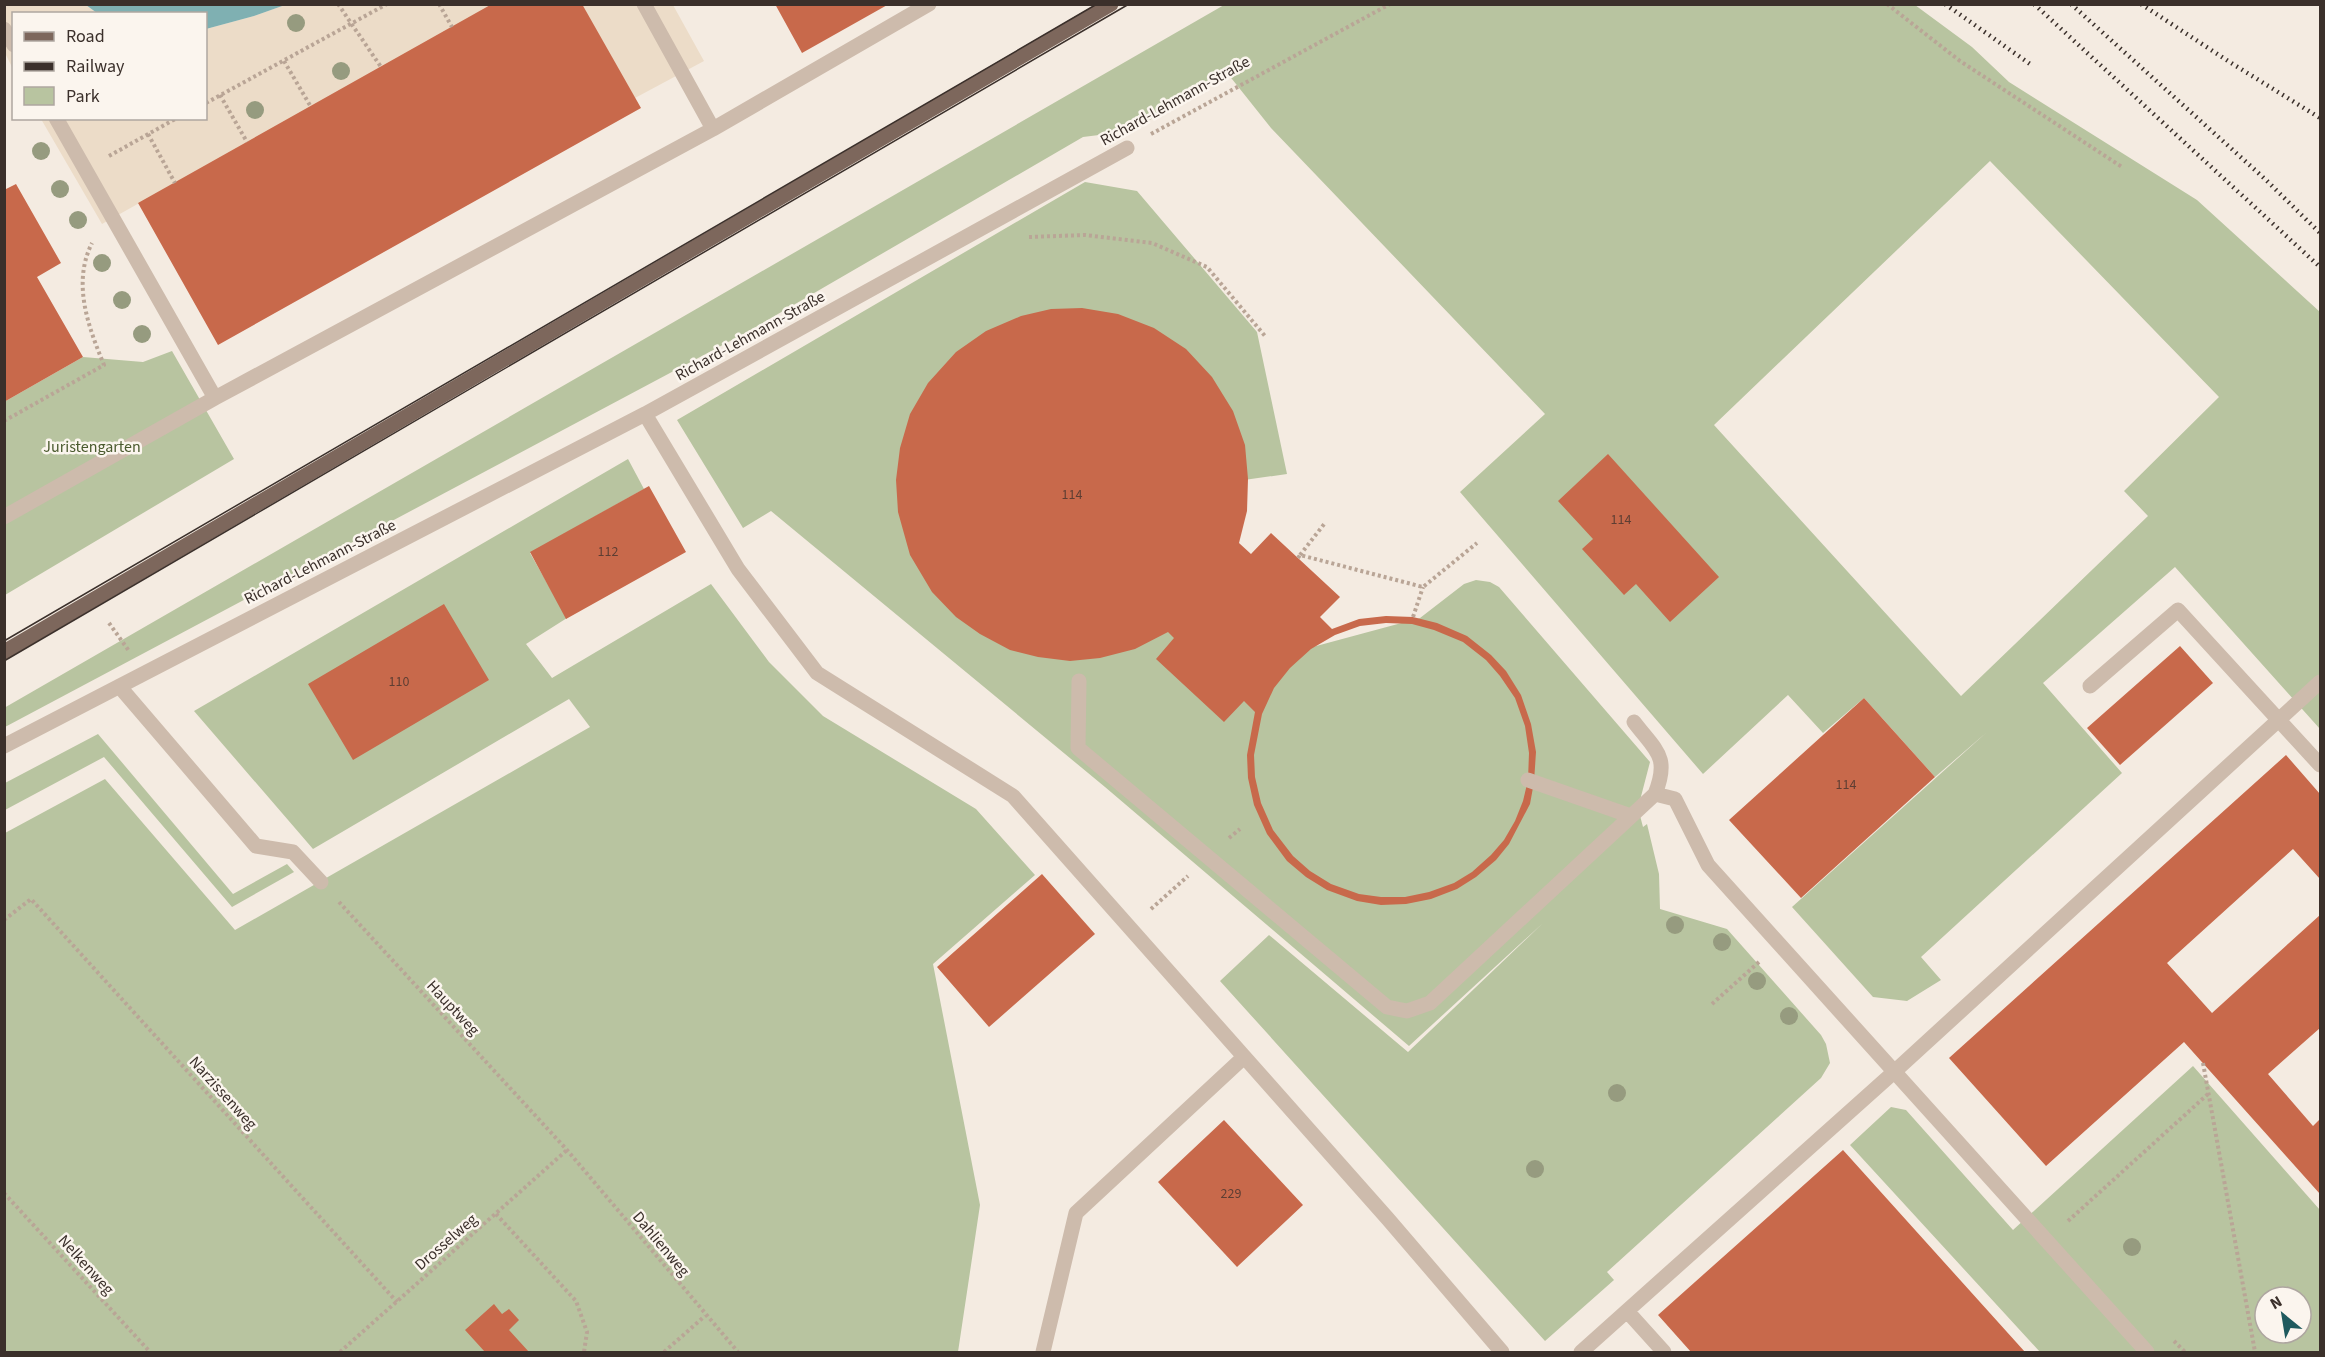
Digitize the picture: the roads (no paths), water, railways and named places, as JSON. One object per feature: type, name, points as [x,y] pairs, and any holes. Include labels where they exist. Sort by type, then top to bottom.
[{"type":"main road","points":[[4,652],[1111,4]]},
{"type":"street","points":[[644,4],[713,129]]},
{"type":"street","points":[[4,517],[214,398],[713,129],[928,4]]},
{"type":"street","points":[[4,29],[12,42]]},
{"type":"street","points":[[57,120],[214,398]]},
{"type":"street","name":"Richard-Lehmann-Straße","points":[[4,746],[645,414],[1127,148]]},
{"type":"street","points":[[645,414],[738,569],[817,673],[1013,796],[1388,1219],[1502,1353]]},
{"type":"street","points":[[2090,686],[2178,610],[2320,765]]},
{"type":"street","points":[[1079,681],[1078,748],[1387,1007],[1407,1011],[1430,1003],[1655,794],[1662,776],[1662,759],[1634,722]]},
{"type":"street","points":[[1581,1353],[1894,1072],[2320,682]]},
{"type":"street","points":[[120,687],[256,846],[293,852],[321,882]]},
{"type":"street","points":[[1528,780],[1631,816]]},
{"type":"street","points":[[1655,794],[1675,799],[1708,865],[2147,1353]]},
{"type":"street","points":[[1043,1353],[1076,1213],[1244,1057]]},
{"type":"street","points":[[1627,1311],[1664,1353]]},
{"type":"water","points":[[86,5],[285,5],[207,29],[207,12],[96,12]]},
{"type":"tram line","points":[[4,641],[1097,4]]},
{"type":"tram line","points":[[4,661],[1129,4]]},
{"type":"railway","points":[[1945,4],[2030,64]]},
{"type":"railway","points":[[2034,4],[2320,267]]},
{"type":"railway","points":[[2071,4],[2265,179],[2320,233]]},
{"type":"railway","points":[[2141,4],[2320,118]]},
{"type":"park label","name":"Juristengarten","points":[[92,447]]}]
